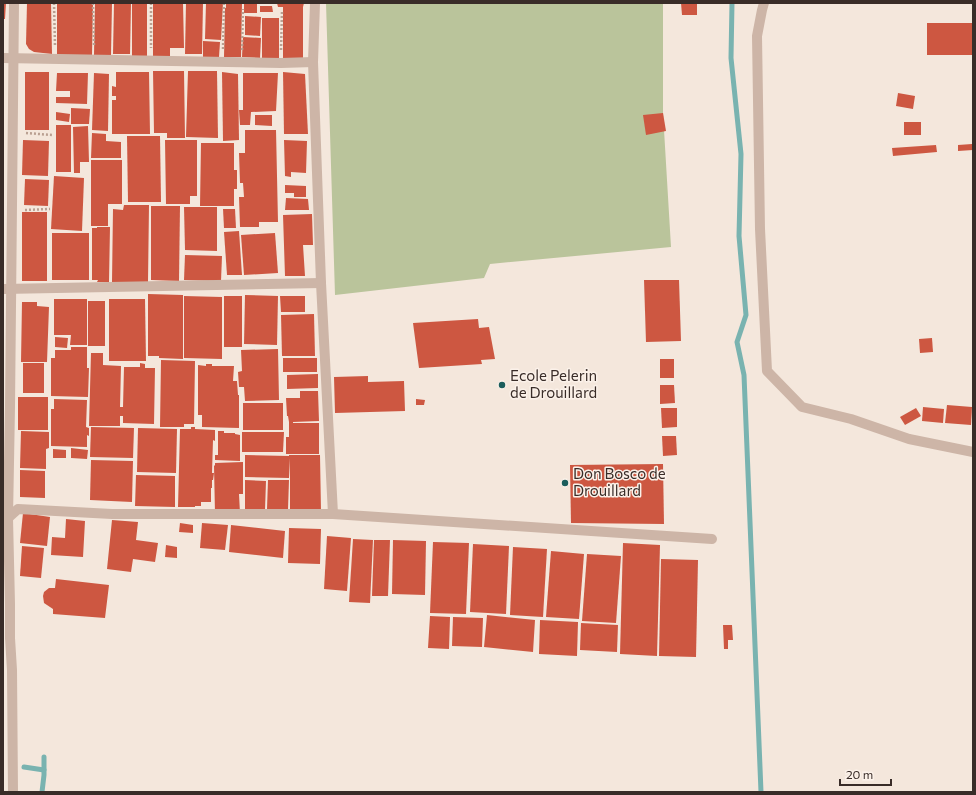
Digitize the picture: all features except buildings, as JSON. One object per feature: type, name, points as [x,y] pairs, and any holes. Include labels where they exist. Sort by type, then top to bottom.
[{"type":"street","points":[[14,3],[12,210],[7,289],[10,407],[6,518],[12,670],[8,753],[14,792]]},
{"type":"street","points":[[315,3],[313,62],[321,283],[333,514]]},
{"type":"street","points":[[764,3],[758,36],[760,229],[766,371],[802,407],[851,419],[910,439],[973,452]]},
{"type":"street","points":[[3,58],[313,62]]},
{"type":"street","points":[[7,289],[321,283]]},
{"type":"street","points":[[6,518],[18,509],[112,514],[333,514],[712,540]]},
{"type":"path","points":[[54,3],[55,59]]},
{"type":"path","points":[[93,3],[94,59]]},
{"type":"path","points":[[151,3],[151,60]]},
{"type":"path","points":[[223,61],[224,3]]},
{"type":"path","points":[[242,62],[243,9]]},
{"type":"path","points":[[281,62],[282,11]]},
{"type":"path","points":[[13,133],[52,135]]},
{"type":"path","points":[[12,210],[50,209]]},
{"type":"green space","points":[[326,3],[663,3],[663,113],[671,247],[490,264],[484,278],[335,295]]},
{"type":"waterway","points":[[732,3],[731,58],[741,154],[739,236],[746,315],[737,342],[744,375],[761,792]]},
{"type":"waterway","points":[[42,792],[44,757]]},
{"type":"waterway","points":[[24,767],[44,770]]},
{"type":"place","name":"Ecole Pelerin de Drouillard","points":[[502,385]]},
{"type":"place","name":"Don Bosco de Drouillard","points":[[565,483]]}]
